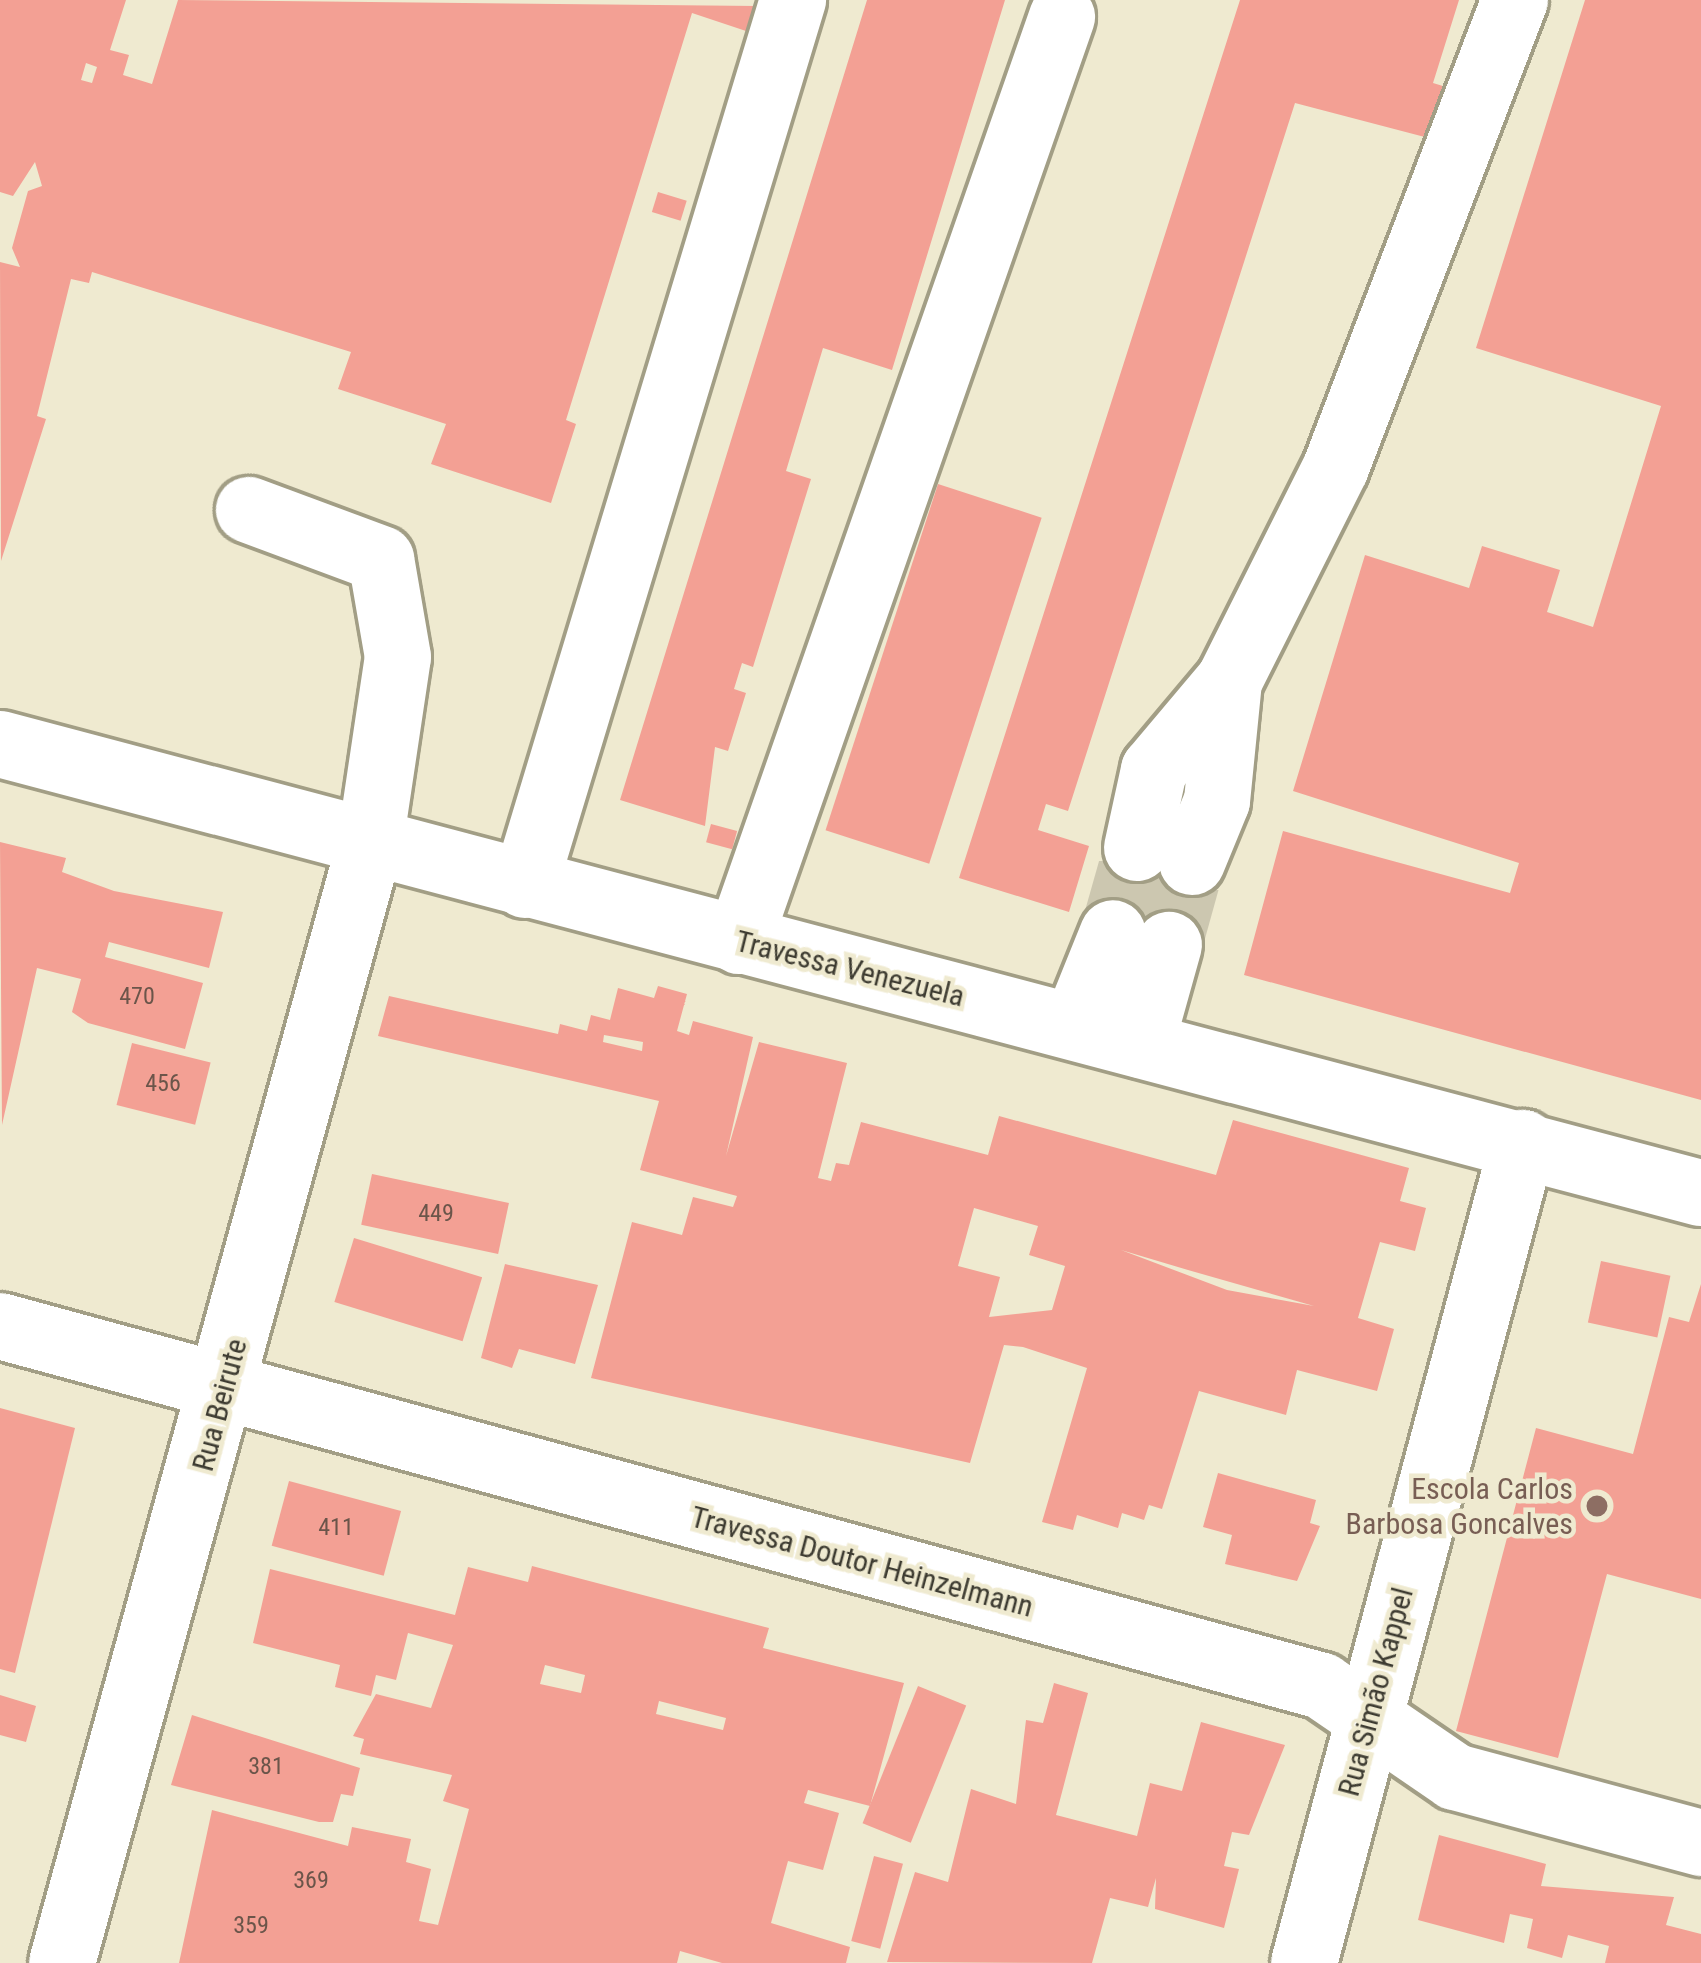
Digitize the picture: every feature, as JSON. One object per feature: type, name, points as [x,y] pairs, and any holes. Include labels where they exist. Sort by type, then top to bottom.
[{"type":"street","points":[[525,885],[793,0]]},
{"type":"street","points":[[1164,855],[1154,770],[1229,682],[1336,467],[1515,0]]},
{"type":"street","points":[[739,940],[1062,17]]},
{"type":"street","name":"Rua Beirute","points":[[62,1963],[226,1387],[370,844],[398,657],[381,559],[249,510]]},
{"type":"street","name":"Travessa Venezuela","points":[[0,744],[1701,1193]]},
{"type":"street","points":[[1075,1027],[1141,939],[1141,1045]]},
{"type":"street","name":"Rua Simão Kappel","points":[[1304,1963],[1523,1143]]},
{"type":"street","name":"Travessa Doutor Heinzelmann","points":[[0,1326],[1322,1686],[1367,1725],[1455,1777],[1701,1844]]},
{"type":"building","points":[[0,0],[126,0],[110,50],[129,55],[123,75],[152,84],[178,0],[757,6],[749,32],[692,13],[566,420],[576,424],[551,503],[431,464],[446,424],[338,389],[351,352],[92,272],[89,283],[71,279],[37,416],[46,419],[1,561],[0,262],[20,267],[12,248],[28,191],[42,186],[35,162],[13,196],[0,192]],"holes":[[[86,63],[97,67],[92,83],[81,80]]]},
{"type":"building","points":[[867,0],[1005,0],[892,370],[823,348],[786,471],[811,479],[753,667],[742,663],[734,689],[746,693],[728,751],[715,747],[705,826],[620,800]]},
{"type":"building","points":[[1240,0],[1459,0],[1433,83],[1456,90],[1440,141],[1295,103],[1068,811],[1046,804],[1038,830],[1089,846],[1069,912],[959,878]]},
{"type":"building","points":[[1585,0],[1701,0],[1701,1100],[1244,975],[1283,831],[1510,893],[1519,863],[1293,791],[1365,555],[1469,588],[1482,546],[1560,570],[1547,612],[1593,627],[1661,406],[1476,348]]},
{"type":"building","points":[[658,192],[687,201],[681,221],[652,212]]},
{"type":"building","points":[[938,484],[1042,518],[929,864],[826,830]]},
{"type":"building","points":[[711,824],[737,831],[732,849],[706,842]]},
{"type":"building","points":[[0,842],[66,858],[62,872],[114,891],[223,912],[209,968],[109,942],[105,957],[203,983],[185,1049],[88,1023],[72,1012],[81,979],[37,968],[2,1125]]},
{"type":"building","points":[[1129,846],[1199,863],[1178,949],[1108,931]]},
{"type":"building","points":[[658,986],[687,994],[677,1031],[689,1035],[693,1021],[753,1037],[726,1156],[759,1042],[847,1063],[818,1178],[831,1181],[836,1163],[849,1165],[861,1122],[988,1155],[999,1116],[1216,1175],[1233,1120],[1409,1168],[1400,1201],[1426,1208],[1415,1251],[1380,1242],[1358,1318],[1394,1329],[1377,1391],[1297,1370],[1286,1415],[1199,1391],[1162,1509],[1149,1505],[1144,1520],[1122,1513],[1118,1528],[1077,1515],[1073,1530],[1042,1522],[1087,1368],[1023,1347],[1004,1345],[970,1463],[591,1378],[632,1222],[682,1235],[693,1197],[733,1207],[737,1196],[640,1170],[659,1101],[378,1036],[389,996],[558,1034],[560,1024],[587,1031],[591,1015],[610,1020],[618,988],[654,998]],"holes":[[[604,1035],[643,1042],[642,1051],[603,1042]],[[974,1208],[1038,1226],[1029,1255],[1065,1266],[1052,1310],[989,1317],[1000,1277],[958,1266]],[[1121,1250],[1314,1306],[1227,1290]]]},
{"type":"building","points":[[132,1043],[211,1063],[195,1125],[117,1105]]},
{"type":"building","points":[[372,1174],[509,1203],[498,1254],[361,1225]]},
{"type":"building","points":[[354,1238],[482,1277],[463,1341],[334,1302]]},
{"type":"building","points":[[1601,1261],[1670,1276],[1657,1337],[1588,1323]]},
{"type":"building","points":[[505,1264],[598,1285],[575,1364],[519,1349],[512,1368],[481,1358]]},
{"type":"building","points":[[1701,1284],[1701,1599],[1607,1574],[1558,1758],[1456,1731],[1536,1428],[1633,1454],[1669,1317],[1689,1322]]},
{"type":"building","points":[[0,1408],[75,1428],[15,1673],[0,1669]]},
{"type":"building","points":[[1218,1473],[1316,1500],[1310,1523],[1320,1526],[1297,1581],[1225,1564],[1232,1535],[1203,1527]]},
{"type":"building","points":[[289,1481],[401,1511],[384,1576],[272,1546]]},
{"type":"building","points":[[532,1566],[769,1628],[763,1648],[904,1683],[870,1806],[808,1790],[804,1803],[839,1813],[823,1870],[788,1861],[771,1923],[850,1947],[846,1963],[722,1963],[680,1951],[677,1963],[179,1963],[212,1810],[348,1846],[352,1827],[411,1839],[406,1862],[431,1869],[419,1921],[438,1925],[469,1809],[443,1801],[452,1775],[360,1754],[364,1739],[353,1736],[376,1694],[431,1708],[453,1645],[408,1633],[396,1680],[376,1675],[371,1696],[335,1687],[340,1665],[253,1643],[270,1569],[455,1615],[468,1567],[528,1582]],"holes":[[[545,1665],[585,1675],[581,1693],[540,1684]],[[659,1701],[726,1718],[723,1730],[656,1714]]]},
{"type":"building","points":[[1054,1683],[1088,1693],[1056,1815],[1137,1836],[1150,1783],[1182,1791],[1201,1722],[1285,1745],[1249,1835],[1232,1832],[1224,1866],[1239,1869],[1224,1928],[1155,1909],[1156,1878],[1148,1907],[1110,1898],[1092,1963],[887,1962],[915,1872],[948,1882],[971,1789],[1016,1804],[1026,1720],[1043,1723]]},
{"type":"building","points":[[918,1686],[966,1705],[911,1843],[863,1823]]},
{"type":"building","points":[[0,1695],[36,1706],[26,1742],[0,1735]]},
{"type":"building","points":[[192,1715],[360,1768],[353,1796],[341,1794],[333,1822],[319,1822],[171,1785]]},
{"type":"building","points":[[1439,1835],[1546,1864],[1541,1886],[1674,1897],[1666,1925],[1701,1934],[1701,1963],[1605,1963],[1609,1946],[1568,1935],[1562,1958],[1527,1948],[1533,1919],[1510,1914],[1504,1943],[1418,1920]]},
{"type":"building","points":[[874,1856],[903,1864],[880,1949],[851,1941]]},
{"type":"tunnel","points":[[1113,933],[1137,848]]},
{"type":"tunnel","points":[[1169,945],[1192,862]]},
{"type":"place","name":"Escola Carlos Barbosa Goncalves","points":[[1597,1506]]}]
